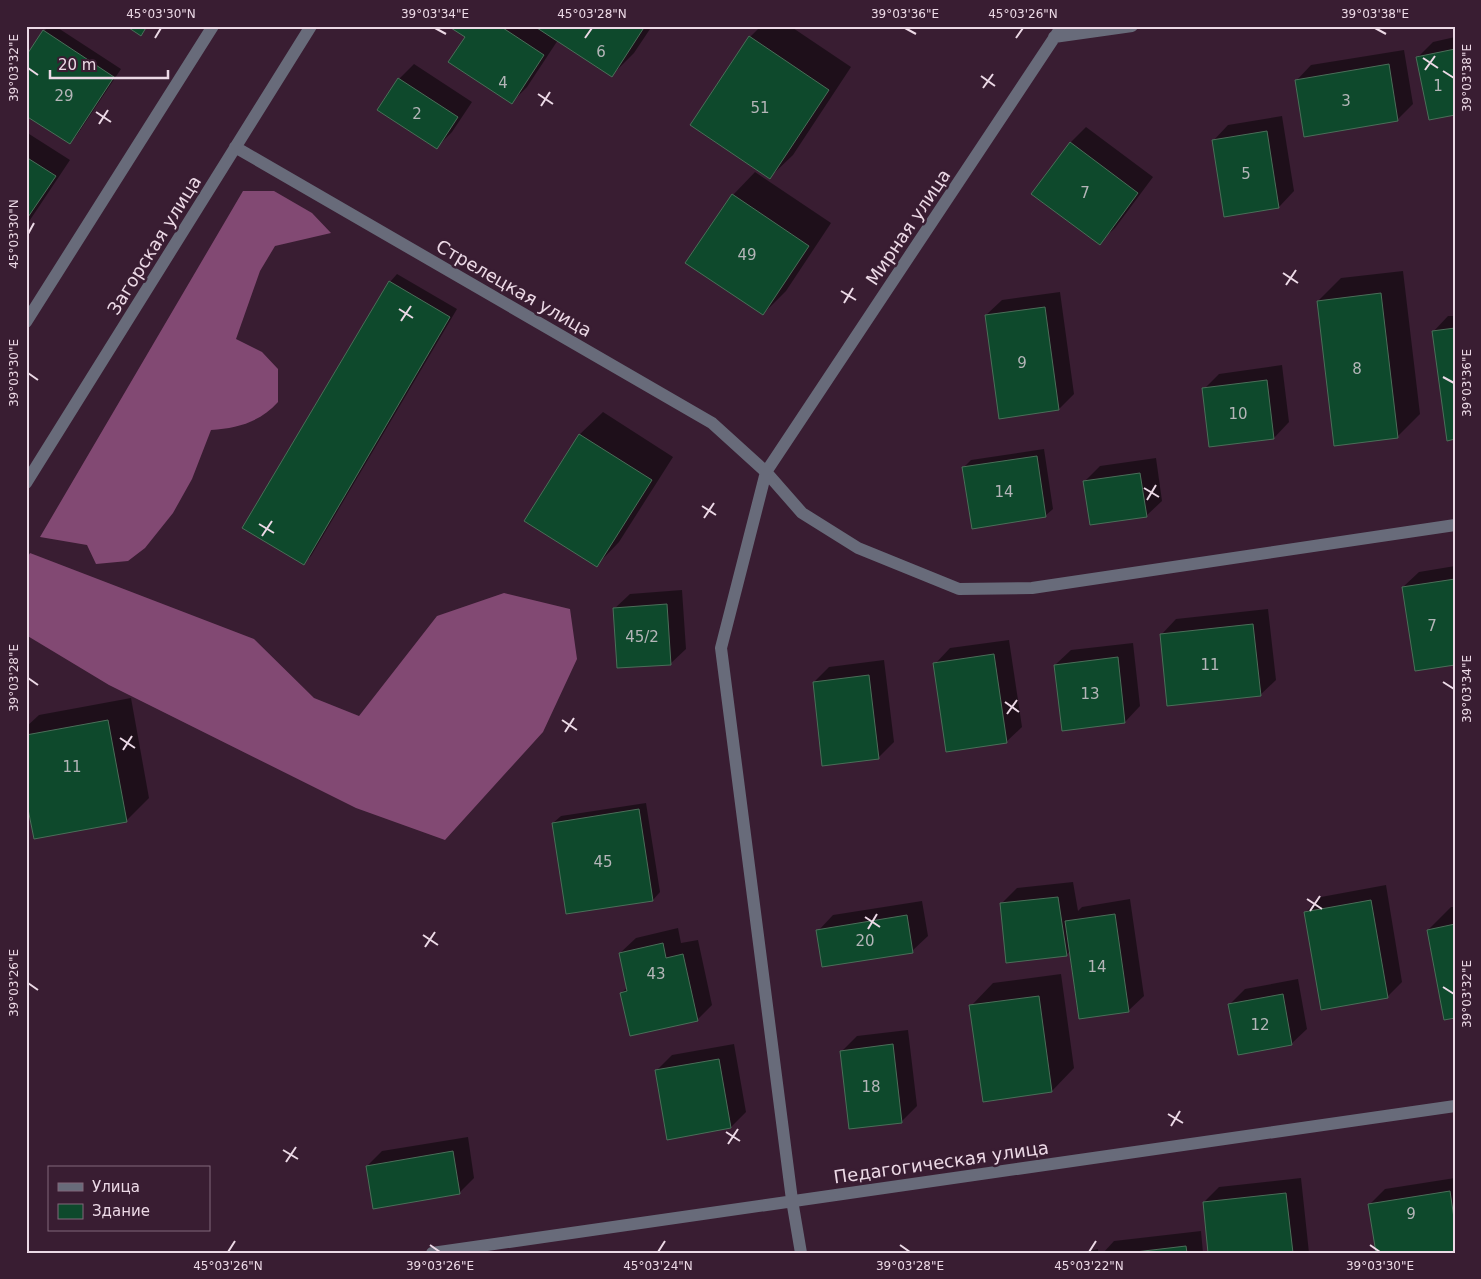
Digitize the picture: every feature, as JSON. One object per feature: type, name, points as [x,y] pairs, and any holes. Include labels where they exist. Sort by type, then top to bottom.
[{"type":"street","points":[[26,322],[213,26]]},
{"type":"street","name":"Загорская улица","points":[[26,483],[312,26]]},
{"type":"street","name":"Мирная улица","points":[[801,1253],[792,1200],[721,648],[766,472],[1062,26]]},
{"type":"street","points":[[1054,37],[1132,26]]},
{"type":"street","name":"Стрелецкая улица","points":[[235,147],[712,423],[766,472],[802,513],[858,548],[959,590],[1032,588],[1455,525]]},
{"type":"street","name":"Педагогическая улица","points":[[432,1253],[1455,1106]]},
{"type":"shaded area","points":[[243,191],[274,191],[312,213],[331,233],[275,246],[260,271],[236,339],[262,352],[278,369],[278,402],[264,415],[248,423],[230,428],[211,430],[192,479],[173,513],[145,548],[128,561],[96,564],[87,545],[40,537]]},
{"type":"shaded area","points":[[30,553],[254,639],[314,698],[359,716],[437,616],[504,593],[570,609],[577,659],[543,732],[445,840],[356,808],[109,685],[26,635],[26,560]]},
{"type":"building","points":[[126,26],[147,26],[141,36]]},
{"type":"building","points":[[452,26],[500,26],[544,55],[512,104],[448,62],[465,37],[451,28]]},
{"type":"building","points":[[534,26],[645,26],[612,77]]},
{"type":"building","points":[[43,30],[114,77],[70,144],[26,116],[26,56]]},
{"type":"building","points":[[749,36],[829,90],[770,179],[690,125]]},
{"type":"building","points":[[1455,49],[1455,115],[1429,120],[1416,57]]},
{"type":"building","points":[[1389,64],[1398,121],[1304,137],[1295,80]]},
{"type":"building","points":[[398,78],[458,117],[437,149],[377,110]]},
{"type":"building","points":[[1267,131],[1279,208],[1224,217],[1212,140]]},
{"type":"building","points":[[1070,142],[1138,193],[1100,245],[1031,194]]},
{"type":"building","points":[[26,157],[56,176],[26,220]]},
{"type":"building","points":[[732,194],[809,246],[763,315],[685,263]]},
{"type":"building","points":[[389,281],[450,317],[304,565],[242,528]]},
{"type":"building","points":[[1381,293],[1398,438],[1334,446],[1317,301]]},
{"type":"building","points":[[1045,307],[1059,410],[999,419],[985,315]]},
{"type":"building","points":[[1455,328],[1455,439],[1447,441],[1432,331]]},
{"type":"building","points":[[1267,380],[1274,439],[1209,447],[1202,388]]},
{"type":"building","points":[[579,434],[652,480],[597,567],[524,521]]},
{"type":"building","points":[[1037,456],[1046,517],[972,529],[962,467]]},
{"type":"building","points":[[1140,473],[1147,517],[1090,525],[1083,481]]},
{"type":"building","points":[[1455,579],[1455,665],[1415,671],[1402,587]]},
{"type":"building","points":[[667,604],[671,665],[617,668],[613,608]]},
{"type":"building","points":[[1253,624],[1261,696],[1167,706],[1160,634]]},
{"type":"building","points":[[994,654],[1007,743],[946,752],[933,663]]},
{"type":"building","points":[[1118,657],[1125,723],[1062,731],[1054,665]]},
{"type":"building","points":[[869,675],[879,759],[822,766],[813,682]]},
{"type":"building","points":[[108,720],[127,822],[34,839],[26,799],[26,735]]},
{"type":"building","points":[[639,809],[653,901],[566,914],[552,823]]},
{"type":"building","points":[[1058,897],[1067,956],[1006,963],[1000,903]]},
{"type":"building","points":[[1371,900],[1388,998],[1321,1010],[1304,912]]},
{"type":"building","points":[[1115,914],[1129,1012],[1079,1019],[1065,921]]},
{"type":"building","points":[[907,915],[913,953],[822,967],[816,930]]},
{"type":"building","points":[[1455,924],[1455,1018],[1444,1020],[1427,930]]},
{"type":"building","points":[[663,943],[666,958],[683,954],[698,1021],[630,1036],[620,993],[627,991],[619,953]]},
{"type":"building","points":[[1283,994],[1292,1045],[1238,1055],[1228,1004]]},
{"type":"building","points":[[1039,996],[1052,1092],[983,1102],[969,1005]]},
{"type":"building","points":[[893,1044],[902,1123],[849,1129],[840,1051]]},
{"type":"building","points":[[719,1059],[731,1128],[667,1140],[655,1070]]},
{"type":"building","points":[[453,1151],[460,1194],[373,1209],[366,1166]]},
{"type":"building","points":[[1450,1191],[1455,1225],[1455,1253],[1376,1253],[1368,1204]]},
{"type":"building","points":[[1286,1193],[1293,1253],[1208,1253],[1203,1202]]},
{"type":"building","points":[[1186,1246],[1187,1253],[1127,1253]]}]
